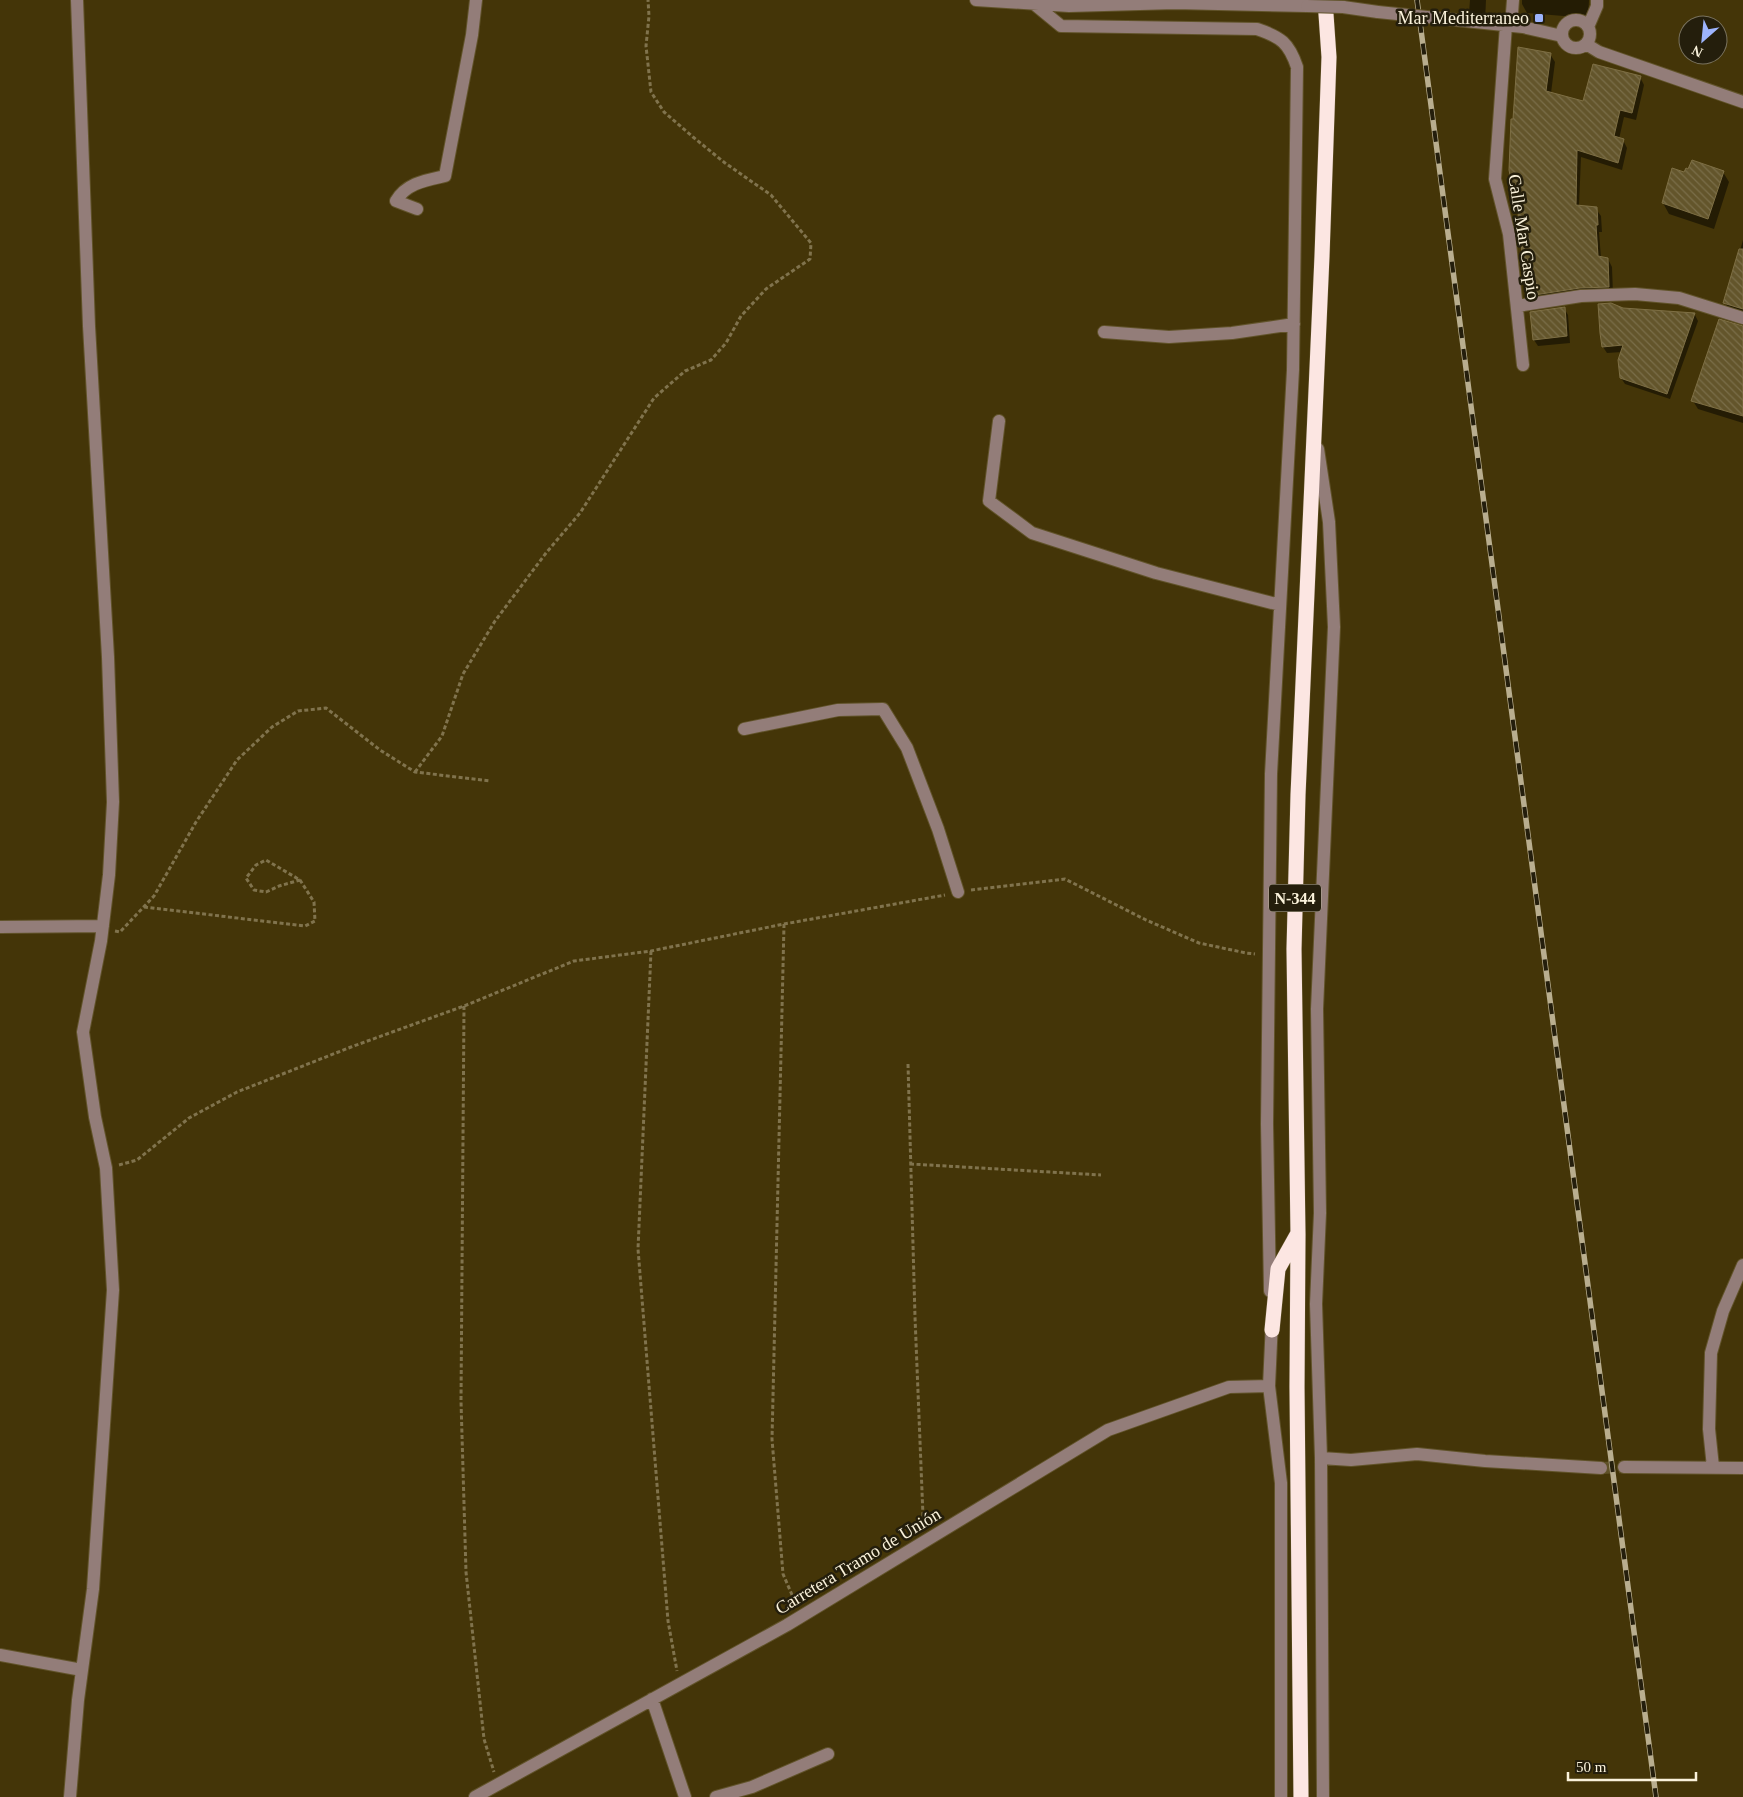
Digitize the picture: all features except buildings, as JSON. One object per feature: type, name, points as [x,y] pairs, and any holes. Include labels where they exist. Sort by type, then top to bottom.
[{"type":"highway","name":"N-344","points":[[1301,1797],[1297,1387],[1298,1234],[1294,949],[1328,57],[1325,0]]},
{"type":"highway","points":[[1272,1330],[1278,1269],[1298,1234]]},
{"type":"street","points":[[70,1797],[78,1700],[94,1589],[113,1290],[106,1168],[95,1117],[83,1032],[103,926],[109,875],[113,802],[108,657],[89,326],[77,0]]},
{"type":"street","points":[[417,209],[396,200],[401,192],[417,183],[445,176],[472,35],[476,0]]},
{"type":"street","points":[[976,0],[1035,2],[1069,6],[1175,3],[1343,8],[1508,26],[1562,36]]},
{"type":"street","name":"Calle Mar Caspio","points":[[1513,0],[1508,26],[1495,179],[1509,234],[1523,365]]},
{"type":"street","points":[[1588,27],[1581,22],[1572,21],[1564,27],[1562,36],[1570,46],[1578,48],[1586,44],[1590,36],[1588,27],[1597,6],[1597,0]]},
{"type":"street","points":[[1035,2],[1061,26],[1257,29],[1272,34],[1284,42],[1292,54],[1296,67],[1293,370],[1271,774],[1267,1124],[1272,1330],[1269,1386],[1281,1483],[1281,1797]]},
{"type":"street","points":[[1586,44],[1599,52],[1743,102]]},
{"type":"street","points":[[1517,306],[1581,296],[1635,294],[1679,298],[1743,318]]},
{"type":"street","points":[[1104,332],[1169,337],[1232,333],[1294,324]]},
{"type":"street","points":[[1000,421],[990,502],[1032,532],[1156,573],[1280,606]]},
{"type":"street","points":[[1315,428],[1329,522],[1334,627],[1317,1009],[1320,1213],[1316,1304],[1321,1458],[1323,1797]]},
{"type":"street","points":[[744,729],[838,710],[883,709],[907,748],[938,829],[958,892]]},
{"type":"street","points":[[0,926],[103,926]]},
{"type":"street","points":[[1713,1467],[1709,1429],[1711,1353],[1723,1310],[1743,1265]]},
{"type":"street","name":"Carretera Tramo de Unión","points":[[475,1797],[801,1616],[1108,1430],[1229,1387],[1269,1386]]},
{"type":"street","points":[[1321,1458],[1351,1460],[1417,1454],[1485,1461],[1601,1468]]},
{"type":"street","points":[[1624,1467],[1743,1468]]},
{"type":"street","points":[[0,1655],[82,1670]]},
{"type":"street","points":[[652,1699],[685,1797]]},
{"type":"street","points":[[716,1797],[752,1787],[828,1754]]},
{"type":"path","points":[[415,772],[442,736],[463,674],[495,621],[546,553],[580,514],[654,398],[685,371],[711,360],[726,343],[741,316],[766,289],[810,259],[811,242],[771,195],[725,164],[693,137],[664,112],[650,92],[646,46],[649,16],[648,0]]},
{"type":"path","points":[[103,926],[120,932],[154,896],[196,822],[238,760],[272,727],[298,711],[326,708],[380,750],[415,772],[490,781]]},
{"type":"path","points":[[144,906],[305,926],[315,921],[314,902],[300,880],[266,860],[256,865],[246,878],[254,890],[266,892],[300,880]]},
{"type":"path","points":[[106,1168],[137,1160],[189,1118],[237,1092],[351,1047],[464,1006],[574,961],[651,951],[958,892],[1065,879],[1146,920],[1199,943],[1246,954],[1269,954]]},
{"type":"path","points":[[784,924],[772,1439],[783,1574],[801,1616]]},
{"type":"path","points":[[651,951],[638,1249],[668,1621],[679,1684]]},
{"type":"path","points":[[464,1006],[461,1401],[466,1572],[484,1739],[498,1784]]},
{"type":"path","points":[[908,1064],[923,1516],[940,1531]]},
{"type":"path","points":[[910,1164],[1101,1175]]},
{"type":"tunnel","points":[[1601,1468],[1624,1467]]},
{"type":"railway","points":[[1417,0],[1656,1797]]},
{"type":"place","name":"Mar Mediterraneo","points":[[1539,18]]}]
